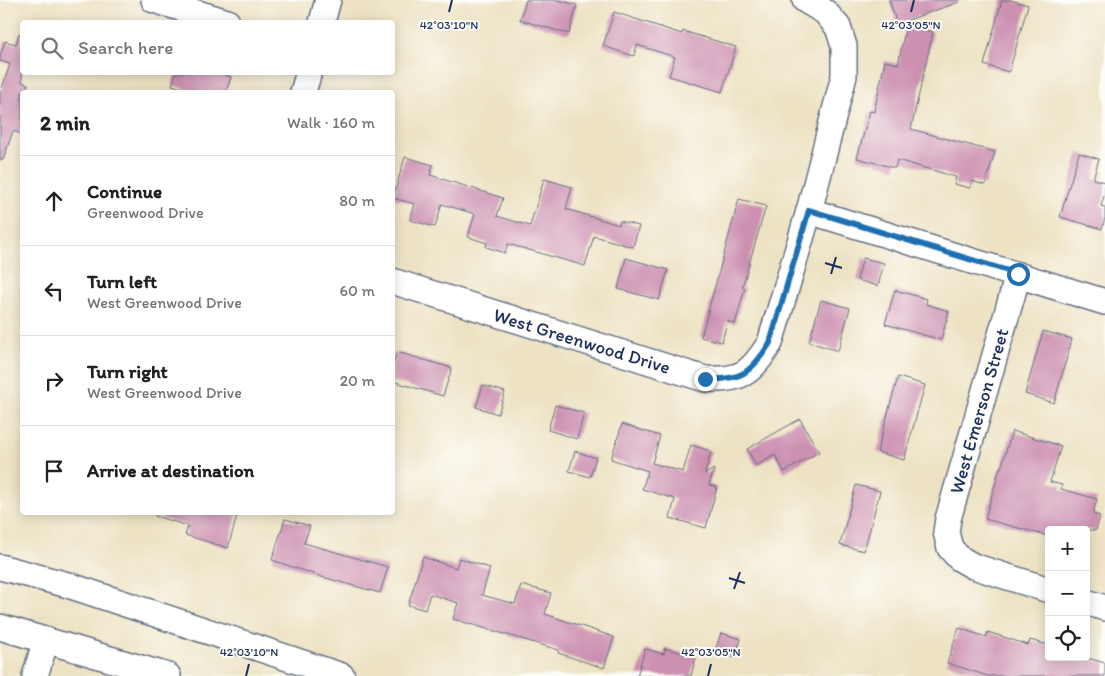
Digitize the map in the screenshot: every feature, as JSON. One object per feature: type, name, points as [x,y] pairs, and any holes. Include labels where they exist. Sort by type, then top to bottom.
[{"type":"street","points":[[154,0],[220,20]]},
{"type":"street","points":[[323,20],[328,0]]},
{"type":"street","name":"West Greenwood Drive","points":[[395,283],[705,379],[724,380],[742,375],[758,361],[770,343],[809,210],[844,76],[844,46],[838,27],[824,12],[805,0]]},
{"type":"street","points":[[304,90],[308,75]]},
{"type":"street","points":[[809,210],[1105,302]]},
{"type":"street","name":"West Emerson Street","points":[[1018,274],[948,519],[946,532],[950,548],[959,558],[973,566],[1045,589]]},
{"type":"street","points":[[0,567],[68,585],[336,675]]},
{"type":"street","points":[[1090,603],[1105,608]]},
{"type":"street","points":[[0,627],[159,675]]},
{"type":"street","points":[[35,676],[46,640]]},
{"type":"building","points":[[526,0],[558,0],[577,5],[569,34],[520,20]]},
{"type":"building","points":[[889,0],[959,0],[959,2],[897,24]]},
{"type":"building","points":[[1002,0],[1011,0],[1028,5],[1009,72],[984,65]]},
{"type":"building","points":[[614,12],[682,34],[683,31],[736,47],[722,92],[669,76],[675,57],[637,45],[634,56],[603,46]]},
{"type":"building","points":[[906,26],[933,32],[911,129],[995,152],[985,185],[972,181],[970,188],[954,184],[956,177],[897,160],[895,168],[857,158],[870,111],[874,112],[885,61],[898,64]]},
{"type":"building","points":[[20,34],[20,75],[22,75],[22,82],[28,84],[26,90],[20,90],[20,133],[13,131],[3,160],[0,160],[0,94],[10,64],[0,61],[0,56],[5,41],[16,44]]},
{"type":"building","points":[[175,75],[225,75],[231,77],[227,90],[188,90],[172,85]]},
{"type":"building","points":[[1079,153],[1099,159],[1093,179],[1105,182],[1105,193],[1101,206],[1105,207],[1102,229],[1060,217]]},
{"type":"building","points":[[405,157],[433,165],[430,175],[503,198],[497,216],[530,226],[544,179],[572,187],[566,209],[619,225],[620,221],[639,226],[633,247],[594,236],[585,266],[508,244],[505,253],[486,247],[487,243],[468,237],[475,214],[442,204],[435,227],[410,220],[415,204],[395,199],[395,191]]},
{"type":"building","points":[[739,199],[766,206],[742,288],[745,288],[735,324],[727,321],[722,342],[701,337]]},
{"type":"building","points":[[626,258],[668,270],[659,300],[618,289]]},
{"type":"building","points":[[863,258],[884,263],[878,286],[857,280]]},
{"type":"building","points":[[895,290],[927,299],[926,304],[949,311],[941,340],[885,324]]},
{"type":"building","points":[[821,300],[850,308],[838,351],[809,342]]},
{"type":"building","points":[[1043,331],[1072,339],[1054,403],[1025,394]]},
{"type":"building","points":[[397,352],[452,368],[443,396],[395,382],[395,358]]},
{"type":"building","points":[[898,377],[925,385],[904,460],[877,452]]},
{"type":"building","points":[[483,385],[505,392],[498,414],[476,407]]},
{"type":"building","points":[[555,405],[584,413],[577,439],[548,430]]},
{"type":"building","points":[[800,419],[819,452],[784,472],[775,455],[756,466],[747,449]]},
{"type":"building","points":[[622,424],[660,436],[652,463],[683,472],[691,445],[711,451],[705,474],[714,469],[709,485],[717,487],[706,528],[670,518],[675,499],[642,489],[648,471],[611,459]]},
{"type":"building","points":[[1012,431],[1061,446],[1050,482],[1062,485],[1061,489],[1097,499],[1093,514],[1100,516],[1096,530],[1090,530],[1090,526],[1045,526],[1045,535],[985,519]]},
{"type":"building","points":[[575,451],[596,458],[590,477],[569,471]]},
{"type":"building","points":[[856,485],[880,491],[864,551],[840,545]]},
{"type":"building","points":[[237,515],[228,548],[185,535],[188,526],[155,516]]},
{"type":"building","points":[[285,519],[310,526],[304,543],[388,567],[380,593],[322,577],[272,560]]},
{"type":"building","points":[[423,557],[456,568],[459,558],[490,568],[482,595],[515,604],[521,585],[551,593],[545,614],[614,637],[604,668],[558,653],[559,650],[453,619],[458,603],[430,594],[425,610],[408,605]]},
{"type":"building","points":[[959,628],[986,637],[988,632],[1028,645],[1030,640],[1045,644],[1045,661],[1090,661],[1090,659],[1105,663],[1105,676],[988,676],[947,663]]},
{"type":"building","points":[[721,633],[741,639],[735,658],[715,651]]},
{"type":"building","points":[[665,648],[696,657],[691,676],[637,676],[645,649],[664,654]]},
{"type":"route","points":[[705,379],[724,380],[742,375],[758,361],[770,343],[809,210],[1018,274]]}]
